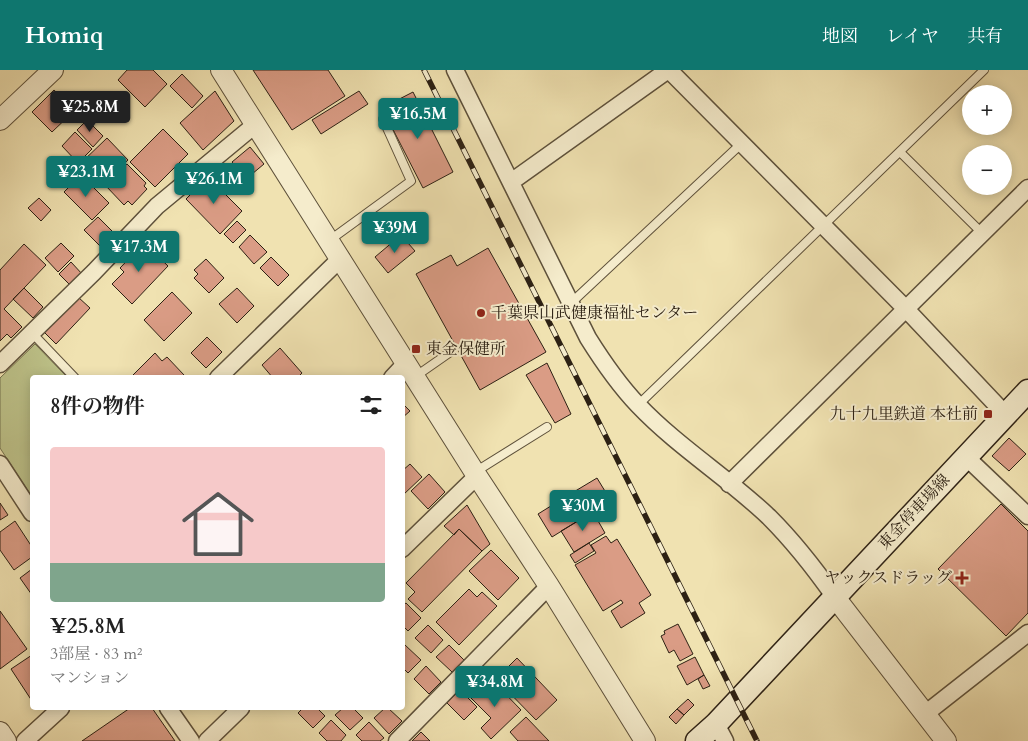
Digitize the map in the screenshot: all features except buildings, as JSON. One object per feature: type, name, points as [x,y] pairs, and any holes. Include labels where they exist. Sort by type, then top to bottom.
[{"type":"main road","name":"東金停車場線","points":[[698,741],[720,732],[834,596],[1028,391]]},
{"type":"street","points":[[0,120],[53,70]]},
{"type":"street","points":[[221,70],[476,474],[549,586],[645,741]]},
{"type":"street","points":[[455,70],[588,338],[611,373],[638,405],[671,437],[769,517],[818,573],[946,741]]},
{"type":"street","points":[[510,182],[668,70],[905,308],[1006,415]]},
{"type":"street","points":[[0,364],[94,272],[157,206],[256,124]]},
{"type":"street","points":[[729,484],[1028,188]]},
{"type":"street","points":[[221,375],[341,258]]},
{"type":"street","points":[[398,375],[411,369]]},
{"type":"street","points":[[966,457],[1028,516]]},
{"type":"street","points":[[0,464],[30,509]]},
{"type":"street","points":[[405,547],[476,474]]},
{"type":"street","points":[[397,741],[549,586]]},
{"type":"street","points":[[925,714],[1028,633]]},
{"type":"street","points":[[25,741],[59,710]]},
{"type":"street","points":[[169,710],[191,741]]},
{"type":"street","points":[[207,741],[239,710]]},
{"type":"street","points":[[0,732],[6,741]]},
{"type":"lane","points":[[638,405],[984,70]]},
{"type":"lane","points":[[330,240],[411,181],[383,119]]},
{"type":"lane","points":[[571,303],[741,144]]},
{"type":"lane","points":[[900,152],[982,233]]},
{"type":"lane","points":[[32,333],[72,375]]},
{"type":"lane","points":[[411,369],[449,353]]},
{"type":"lane","points":[[476,474],[547,427]]},
{"type":"green space","points":[[35,344],[65,375],[30,375],[30,494],[0,448],[0,378]]},
{"type":"railway","points":[[424,70],[757,741]]},
{"type":"place","name":"千葉県山武健康福祉センター","points":[[481,313]]},
{"type":"place","name":"東金保健所","points":[[416,349]]},
{"type":"place","name":"九十九里鉄道 本社前","points":[[988,414]]},
{"type":"place","name":"ヤックスドラッグ","points":[[962,578]]}]
